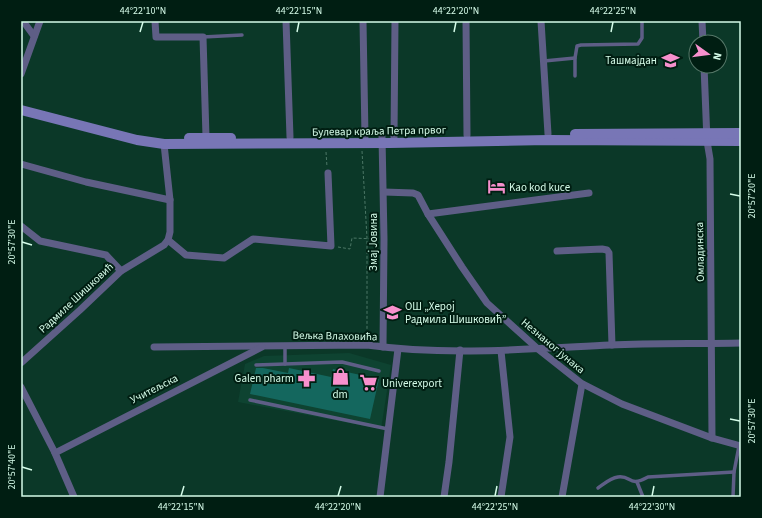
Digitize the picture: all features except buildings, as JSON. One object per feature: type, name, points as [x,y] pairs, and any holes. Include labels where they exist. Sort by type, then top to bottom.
[{"type":"main road","name":"Булевар краља Петра првог","points":[[21,105],[149,137],[161,138],[290,137],[363,140],[548,140],[707,136],[741,133]]},
{"type":"main road","name":"Булевар краља Петра првог","points":[[21,110],[137,140],[164,144],[325,143],[363,140]]},
{"type":"main road","name":"Булевар краља Петра првог","points":[[382,140],[394,137],[548,134],[707,136],[741,141]]},
{"type":"street","points":[[23,21],[34,36]]},
{"type":"street","points":[[21,74],[24,57],[40,21]]},
{"type":"street","points":[[155,21],[156,37],[203,37],[206,138]]},
{"type":"street","points":[[286,21],[290,137]]},
{"type":"street","points":[[363,21],[363,140]]},
{"type":"street","points":[[394,137],[395,21]]},
{"type":"street","points":[[466,21],[467,135]]},
{"type":"street","points":[[541,21],[548,134]]},
{"type":"street","points":[[702,21],[703,34]]},
{"type":"street","name":"Омладинска","points":[[704,74],[707,136],[710,159],[712,438]]},
{"type":"street","name":"Змај Јовина","points":[[382,140],[384,192],[383,347]]},
{"type":"street","points":[[164,144],[170,200],[170,232],[168,240],[186,255],[224,258],[253,239],[331,246],[328,173]]},
{"type":"street","points":[[21,164],[86,182],[170,200]]},
{"type":"street","name":"Незнаног јунака","points":[[384,192],[413,193],[418,195],[428,214],[487,303],[538,349],[582,384],[622,404],[712,438],[740,446]]},
{"type":"street","points":[[428,214],[589,193]]},
{"type":"street","points":[[21,226],[40,241],[106,255],[121,271]]},
{"type":"street","name":"Радмиле Шишковић","points":[[21,363],[121,271],[164,245],[168,240]]},
{"type":"street","points":[[557,251],[602,249],[607,250],[610,253],[612,345]]},
{"type":"street","name":"Вељка Влаховића","points":[[154,347],[367,345],[398,349],[501,351],[612,345],[741,343]]},
{"type":"street","name":"Учитељска","points":[[55,453],[264,346]]},
{"type":"street","points":[[380,497],[398,349]]},
{"type":"street","points":[[444,497],[460,350]]},
{"type":"street","points":[[501,351],[510,437],[501,497]]},
{"type":"street","points":[[562,497],[582,384]]},
{"type":"street","points":[[21,387],[55,453],[74,497]]},
{"type":"lane","points":[[575,76],[577,46],[638,44],[642,38],[642,21]]},
{"type":"lane","points":[[203,37],[242,35]]},
{"type":"lane","points":[[544,61],[575,58]]},
{"type":"lane","points":[[285,364],[286,346]]},
{"type":"lane","points":[[256,365],[342,362],[379,371]]},
{"type":"lane","points":[[250,400],[388,429]]},
{"type":"lane","points":[[733,497],[734,472],[740,446]]},
{"type":"lane","points":[[598,488],[612,478],[619,476],[625,477],[632,482],[637,482],[648,477],[734,472]]},
{"type":"lane","points":[[637,482],[643,497]]},
{"type":"path","name":"Змај Јовина","points":[[363,140],[367,238],[367,345]]},
{"type":"path","points":[[325,143],[328,173]]},
{"type":"path","points":[[331,246],[350,250],[352,238],[384,239]]},
{"type":"shaded area","points":[[349,353],[391,365],[381,429],[238,402],[245,364],[264,356]]},
{"type":"place","name":"Ташмајдан","points":[[670,60]]},
{"type":"place","name":"Kao kod kuce","points":[[496,187]]},
{"type":"place","name":"ОШ „Херој Радмила Шишковић”","points":[[392,312]]},
{"type":"place","name":"dm","points":[[340,376]]},
{"type":"place","name":"Galen pharm","points":[[307,378]]},
{"type":"place","name":"Univerexport","points":[[369,383]]}]
